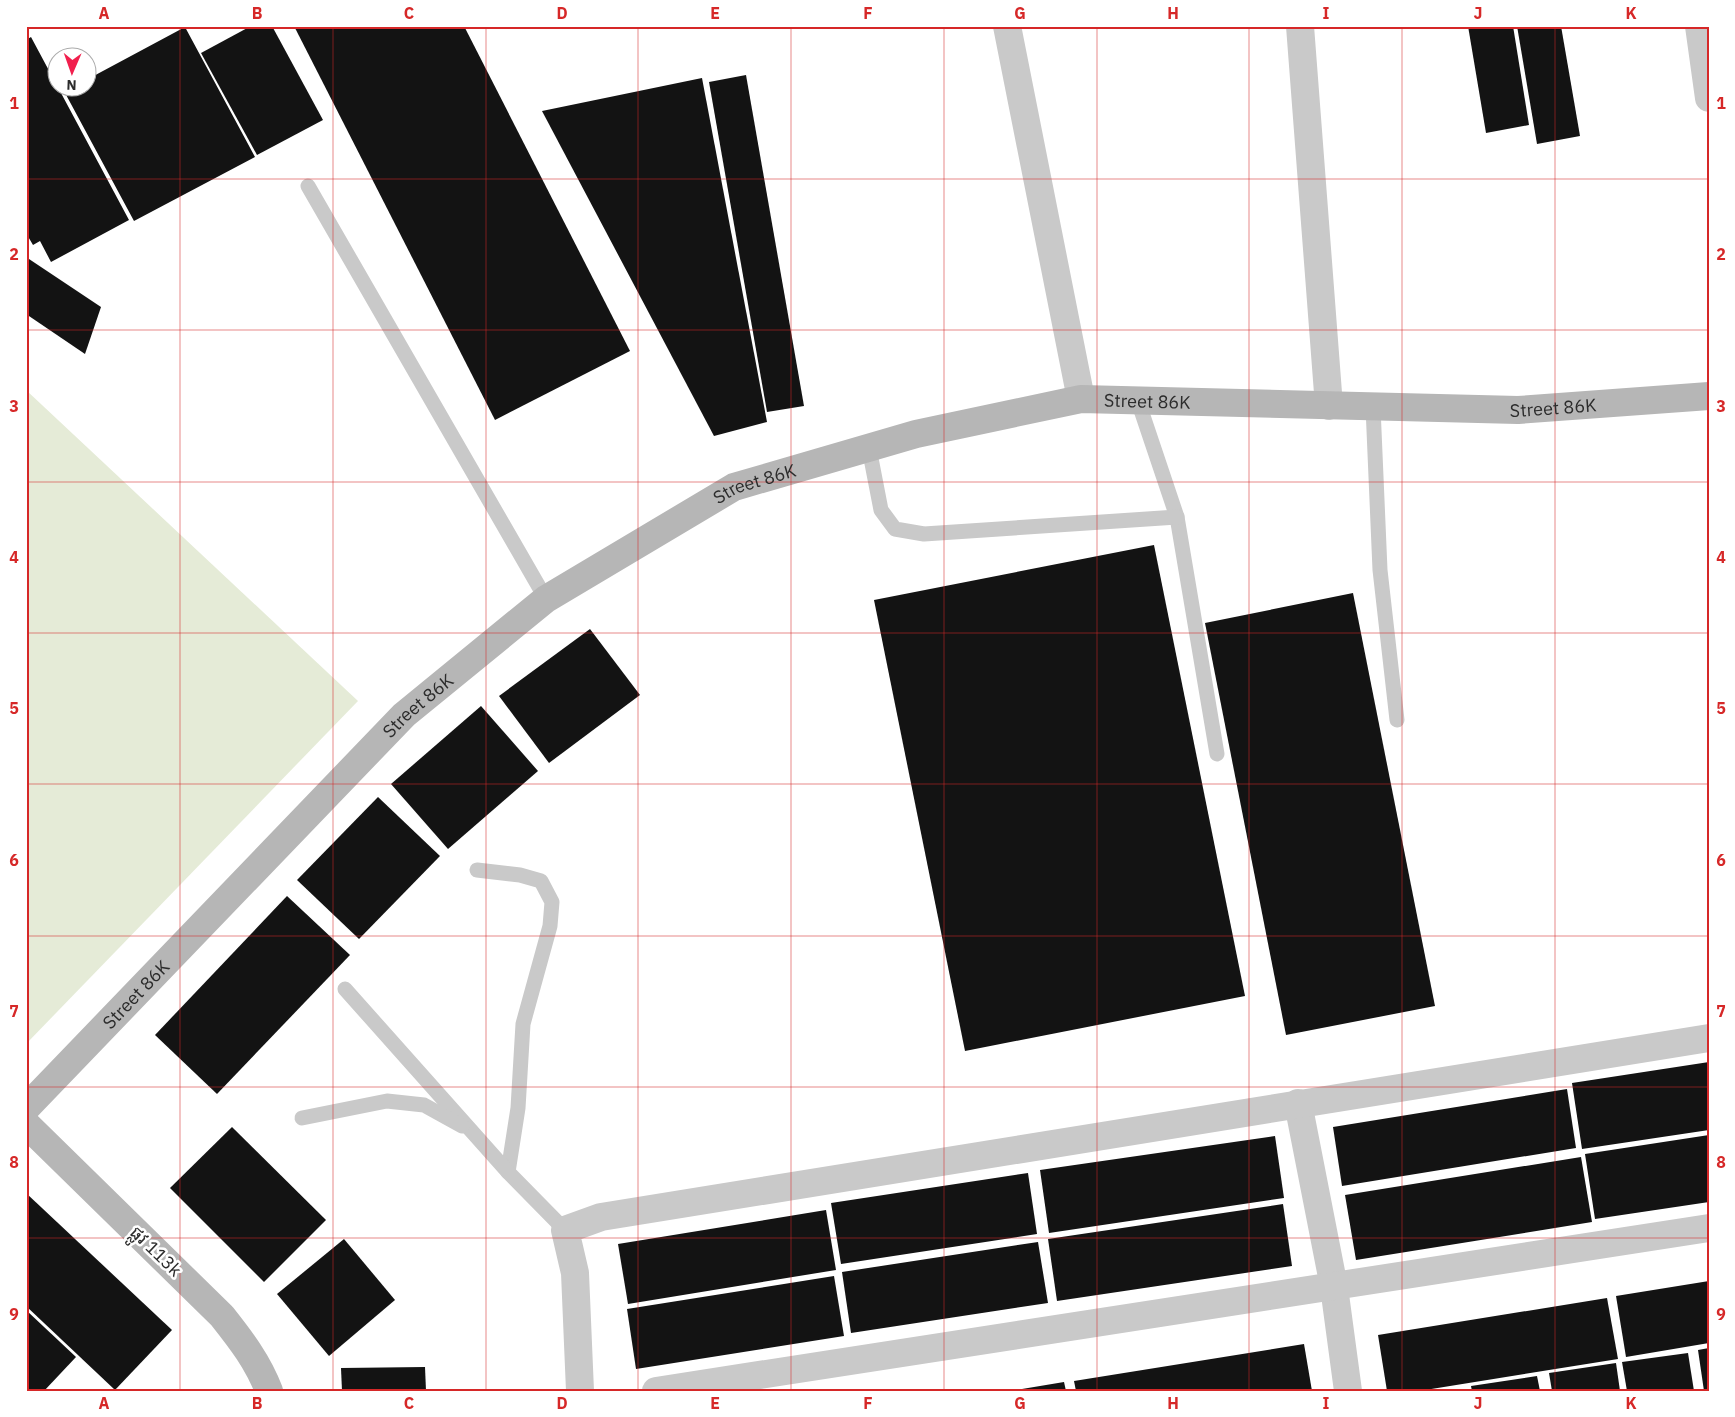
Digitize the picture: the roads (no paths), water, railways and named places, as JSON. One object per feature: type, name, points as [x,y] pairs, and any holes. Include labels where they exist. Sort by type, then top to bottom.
[{"type":"street","points":[[1007,26],[1080,399]]},
{"type":"street","points":[[1300,26],[1329,406]]},
{"type":"street","points":[[1699,26],[1709,98]]},
{"type":"street","name":"Street 86K","points":[[26,1108],[404,715],[546,599],[734,487],[916,434],[1080,399],[1518,410],[1709,396]]},
{"type":"street","points":[[580,1391],[576,1273],[566,1230],[601,1217],[1709,1038]]},
{"type":"street","points":[[1298,1103],[1334,1286],[1348,1391]]},
{"type":"street","name":"ផ្លូវ 113k","points":[[26,1124],[222,1316],[245,1345],[262,1372],[269,1391]]},
{"type":"street","points":[[656,1391],[1709,1228]]},
{"type":"lane","points":[[308,186],[546,599]]},
{"type":"lane","points":[[1138,401],[1177,517],[1217,754]]},
{"type":"lane","points":[[1373,407],[1380,570],[1397,720]]},
{"type":"lane","points":[[869,448],[881,510],[895,529],[924,534],[1177,517]]},
{"type":"lane","points":[[477,870],[520,875],[541,881],[552,902],[550,926],[523,1024],[518,1108],[508,1172]]},
{"type":"lane","points":[[345,989],[508,1172],[566,1230]]},
{"type":"lane","points":[[302,1118],[387,1101],[424,1105],[473,1131]]}]
